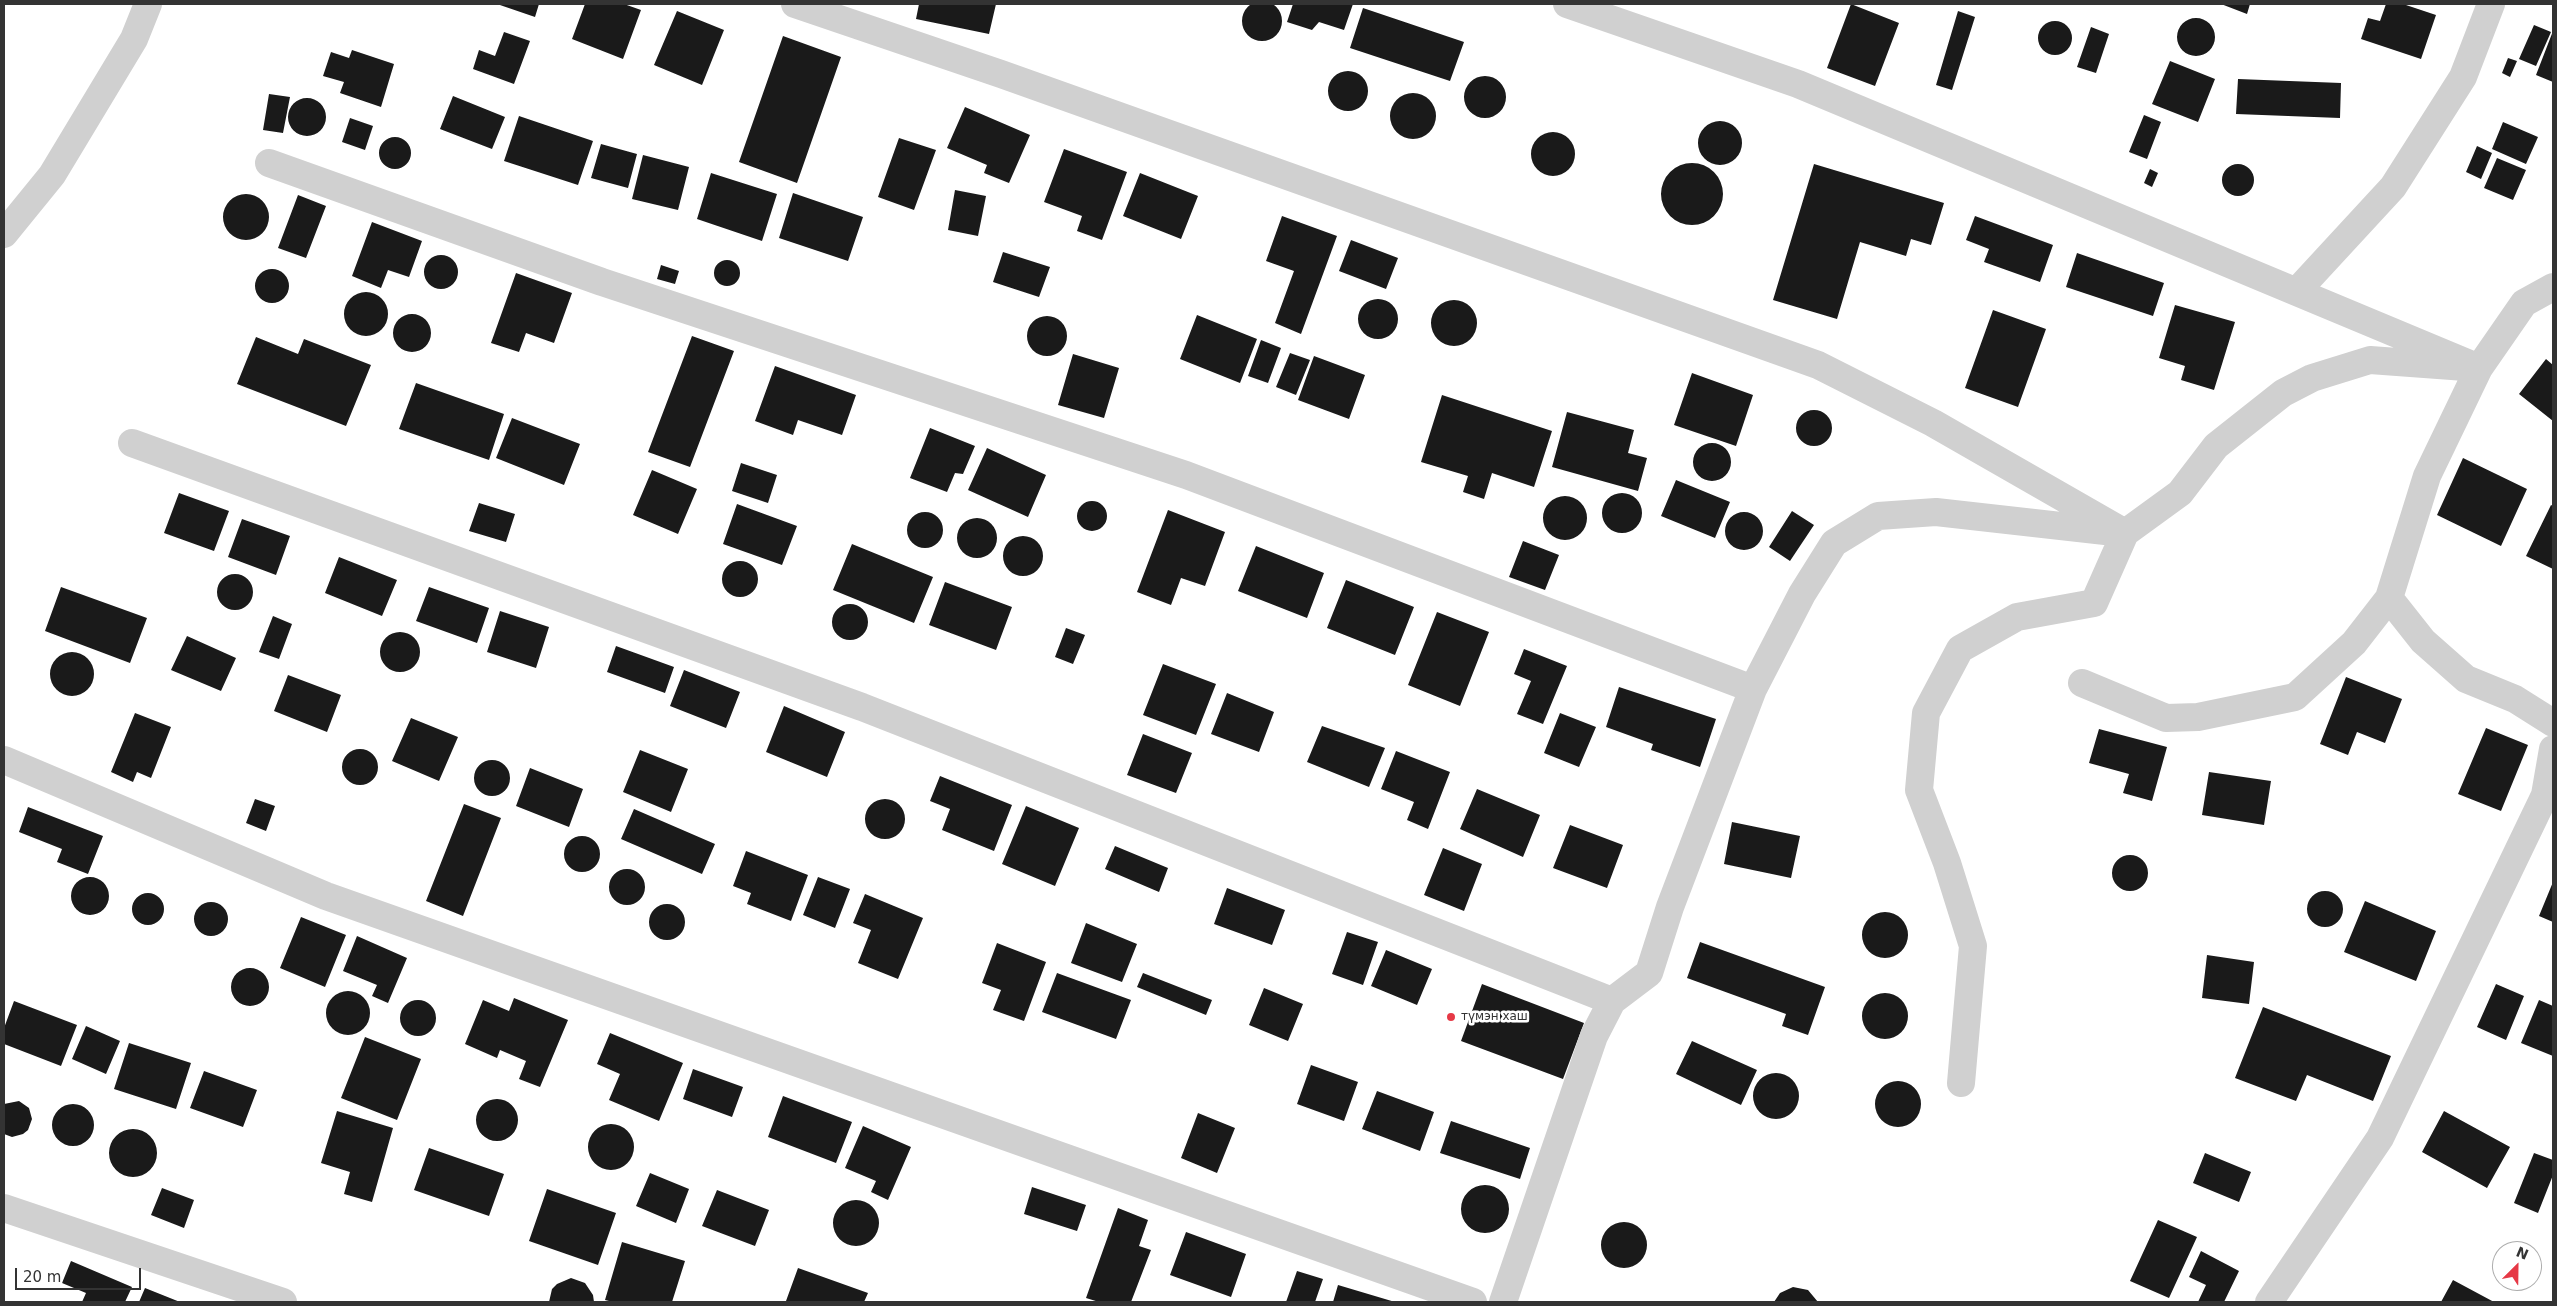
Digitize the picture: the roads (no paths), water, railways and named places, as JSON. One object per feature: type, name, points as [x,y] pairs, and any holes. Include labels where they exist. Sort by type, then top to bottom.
[{"type":"street","points":[[4,234],[52,175],[134,39],[148,4]]},
{"type":"street","points":[[796,4],[1001,74],[1818,365],[1933,423],[2125,533]]},
{"type":"street","points":[[1568,4],[1798,84],[2479,368]]},
{"type":"street","points":[[2297,291],[2393,187],[2463,77],[2491,4]]},
{"type":"street","points":[[269,163],[602,282],[1186,475],[1753,689]]},
{"type":"street","points":[[2082,683],[2166,718],[2198,717],[2295,697],[2354,643],[2389,598],[2427,476],[2479,368],[2524,303],[2553,287]]},
{"type":"street","points":[[1961,1083],[1973,946],[1947,863],[1919,790],[1926,712],[1960,649],[2017,617],[2094,603],[2125,533],[2180,493],[2216,446],[2284,393],[2312,378],[2370,360],[2479,368]]},
{"type":"street","points":[[132,443],[862,707],[1612,1001]]},
{"type":"street","points":[[1503,1302],[1594,1036],[1612,1001],[1649,973],[1670,907],[1753,689],[1802,594],[1834,543],[1878,516],[1936,512],[2125,533]]},
{"type":"street","points":[[2389,598],[2422,641],[2466,679],[2515,699],[2553,723]]},
{"type":"street","points":[[2269,1302],[2380,1138],[2545,795],[2553,749]]},
{"type":"street","points":[[4,760],[326,896],[1474,1302]]},
{"type":"street","points":[[4,1208],[283,1302]]},
{"type":"place","name":"түмэн хаш","points":[[1451,1017]]}]
